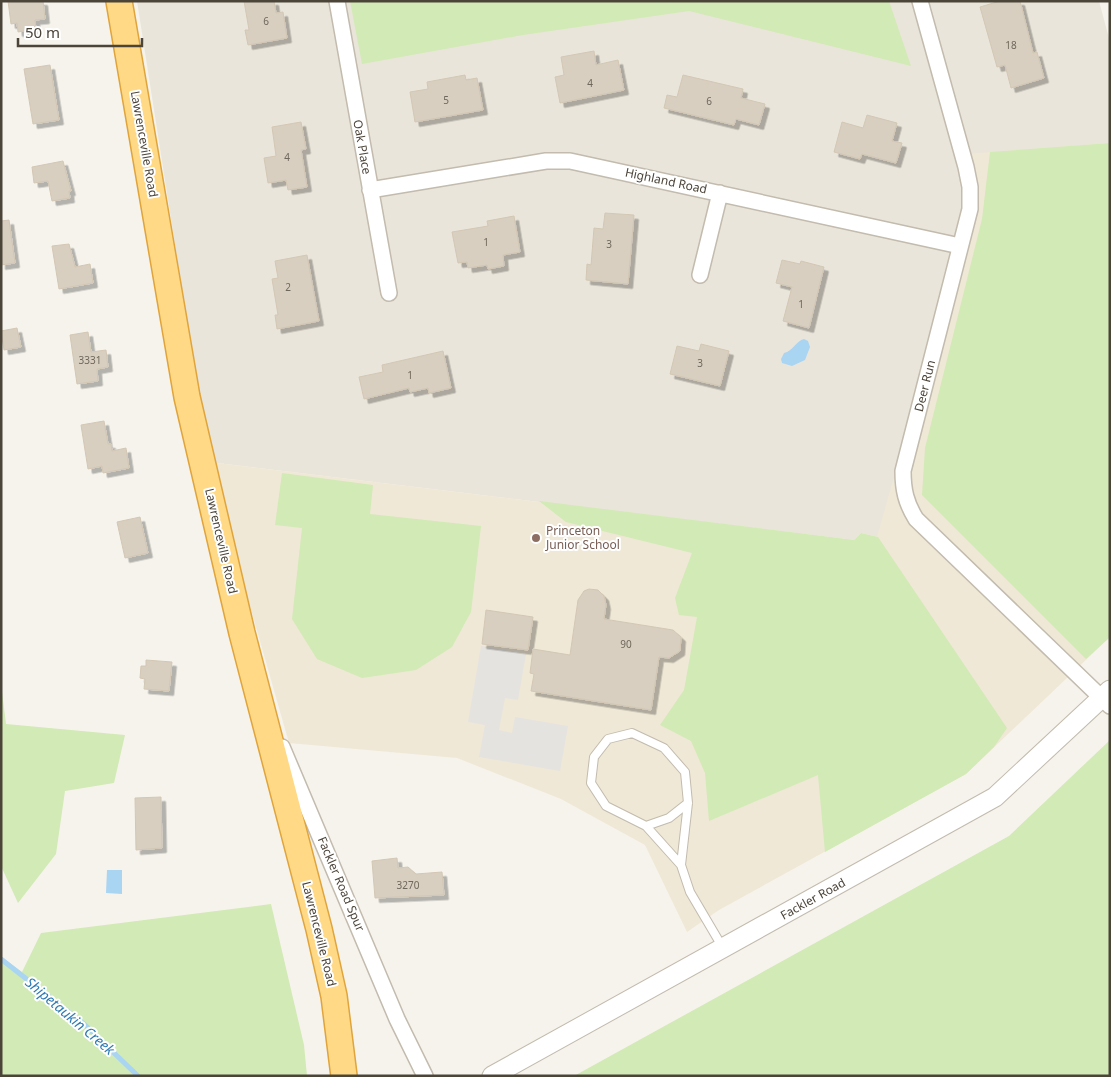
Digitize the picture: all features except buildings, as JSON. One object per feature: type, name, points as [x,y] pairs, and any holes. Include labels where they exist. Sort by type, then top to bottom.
[{"type":"highway","name":"Lawrenceville Road","points":[[119,1],[187,397],[258,692],[319,929],[334,996],[344,1076]]},
{"type":"street","name":"Oak Place","points":[[337,1],[389,293]]},
{"type":"street","name":"Deer Run","points":[[920,1],[966,167],[970,188],[970,208],[903,472],[903,488],[908,506],[916,519],[1107,698]]},
{"type":"street","name":"Highland Road","points":[[370,190],[546,161],[562,161],[596,166],[960,246]]},
{"type":"street","points":[[700,275],[720,193]]},
{"type":"street","name":"Fackler Road Spur","points":[[258,692],[397,1019],[425,1076]]},
{"type":"street","name":"Fackler Road","points":[[492,1076],[996,797],[1107,698]]},
{"type":"lane","points":[[681,865],[688,803],[685,772],[664,748],[632,734],[608,739],[594,757],[591,783],[606,806],[646,826],[681,865],[690,892],[723,948]]},
{"type":"lane","points":[[646,826],[669,818],[688,803]]},
{"type":"shaded area","points":[[137,1],[1099,1],[1110,42],[1110,143],[964,155],[960,245],[878,537],[861,533],[854,540],[209,462]]},
{"type":"shaded area","name":"Princeton Junior School","points":[[1110,143],[1110,637],[966,774],[719,910],[687,932],[645,845],[561,799],[457,758],[289,743],[209,462],[854,540],[861,533],[877,537],[960,245],[964,154]]},
{"type":"shaded area","points":[[481,646],[526,654],[518,700],[505,698],[499,730],[512,733],[515,717],[568,726],[560,771],[479,757],[485,725],[468,722]]},
{"type":"green space","points":[[350,1],[889,1],[911,66],[689,11],[523,35],[362,64]]},
{"type":"green space","points":[[1110,143],[1110,637],[1086,659],[922,495],[925,448],[982,219],[990,152]]},
{"type":"green space","points":[[282,473],[373,485],[370,514],[481,526],[471,612],[452,647],[416,670],[362,678],[317,659],[292,619],[302,528],[275,525]]},
{"type":"green space","points":[[539,501],[854,540],[861,533],[878,537],[1007,728],[994,747],[966,774],[825,852],[818,775],[709,821],[705,773],[691,741],[660,725],[684,690],[697,617],[679,615],[675,598],[692,553],[566,522]]},
{"type":"green space","points":[[1,684],[6,724],[125,735],[114,783],[65,791],[56,854],[18,903],[1,866]]},
{"type":"green space","points":[[1110,740],[1110,1076],[574,1076],[1009,836]]},
{"type":"green space","points":[[271,904],[304,1045],[307,1076],[1,1076],[1,957],[22,972],[41,933]]},
{"type":"water","points":[[804,339],[808,341],[810,347],[805,360],[792,366],[782,363],[781,359],[784,353]]},
{"type":"water","points":[[107,870],[122,870],[122,894],[106,893]]},
{"type":"waterway","name":"Shipetaukin Creek","points":[[1,959],[84,1024],[138,1076]]},
{"type":"place","name":"Princeton Junior School","points":[[536,538]]}]
